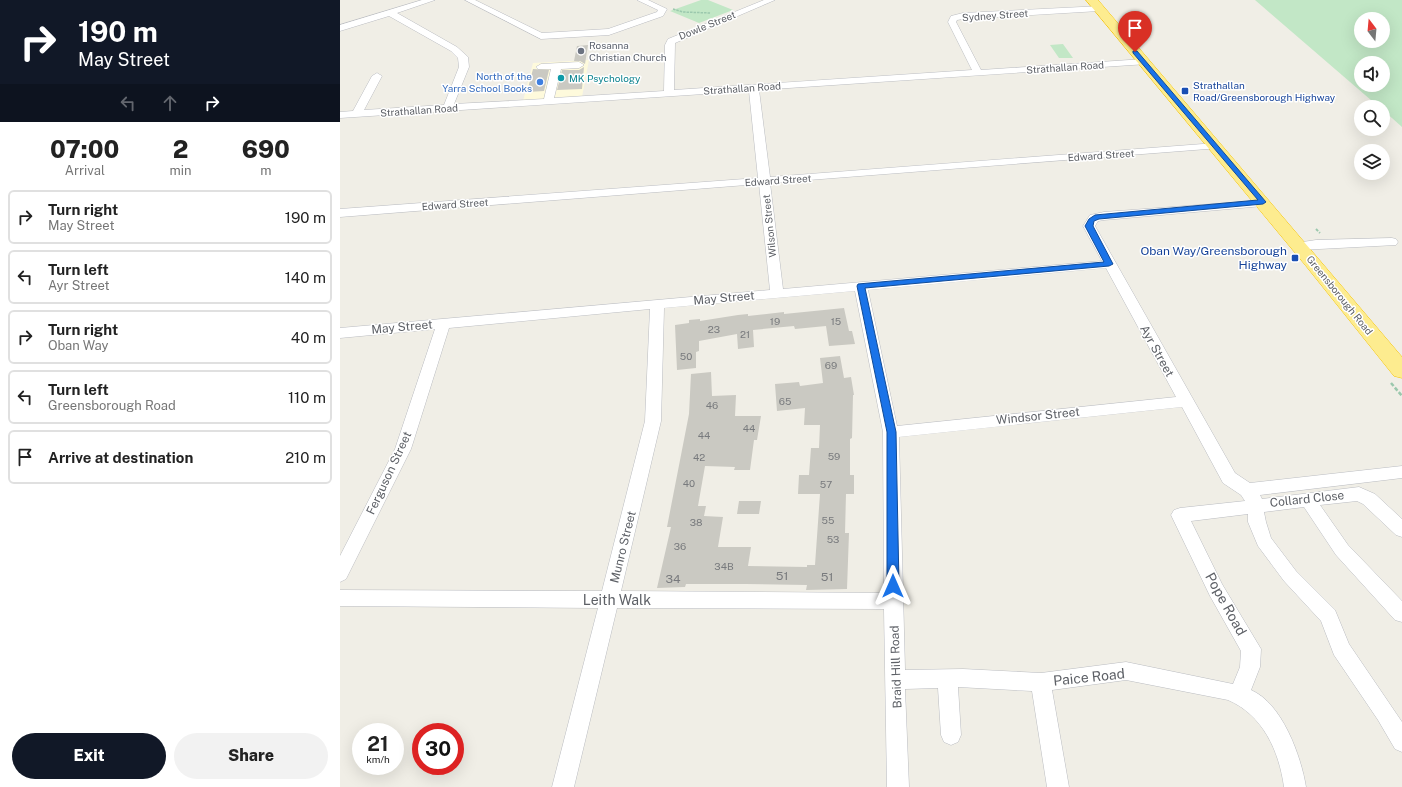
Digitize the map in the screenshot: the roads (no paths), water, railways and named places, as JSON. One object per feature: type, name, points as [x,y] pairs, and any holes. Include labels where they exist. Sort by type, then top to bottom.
[{"type":"highway","name":"Greensborough Road","points":[[1096,4],[1300,246],[1402,371]]},
{"type":"street","points":[[340,28],[431,0]]},
{"type":"street","points":[[469,0],[536,34],[548,36],[609,32],[660,14],[663,10],[641,0]]},
{"type":"street","name":"Dowle Street","points":[[669,93],[671,40],[771,0]]},
{"type":"street","name":"Sydney Street","points":[[978,73],[952,22],[954,18],[1096,4]]},
{"type":"street","points":[[390,13],[464,56],[464,68],[448,108]]},
{"type":"street","name":"Strathallan Road","points":[[340,115],[1144,62]]},
{"type":"street","points":[[541,67],[579,65]]},
{"type":"street","points":[[548,101],[556,66]]},
{"type":"street","points":[[357,114],[377,76]]},
{"type":"street","name":"Wilson Street","points":[[754,88],[777,293]]},
{"type":"street","name":"Edward Street","points":[[340,213],[1216,146]]},
{"type":"street","name":"Ayr Street","points":[[1251,498],[1229,478],[1090,230],[1090,222],[1094,218],[1104,216],[1263,202]]},
{"type":"street","points":[[1300,246],[1316,244],[1392,242]]},
{"type":"street","name":"May Street","points":[[340,333],[1109,264]]},
{"type":"street","name":"Braid Hill Road","points":[[861,286],[892,432],[893,602],[897,680],[898,787]]},
{"type":"street","name":"Munro Street","points":[[563,787],[653,421],[657,304]]},
{"type":"street","name":"Ferguson Street","points":[[340,574],[404,449],[444,323]]},
{"type":"street","name":"Windsor Street","points":[[892,432],[1185,401]]},
{"type":"street","points":[[1402,472],[1251,498],[1257,522],[1264,540],[1286,571],[1328,616],[1344,654],[1385,713],[1402,742]]},
{"type":"street","name":"Collard Close","points":[[1180,515],[1251,498],[1308,500],[1359,494],[1369,499],[1402,530]]},
{"type":"street","points":[[1308,500],[1337,544],[1402,614]]},
{"type":"street","name":"Pope Road","points":[[1180,515],[1216,590],[1251,649],[1252,657],[1249,673],[1238,695]]},
{"type":"street","name":"Leith Walk","points":[[340,598],[893,602]]},
{"type":"street","name":"Paice Road","points":[[897,680],[947,679],[1041,682],[1126,671],[1228,691],[1248,699],[1265,713],[1277,732],[1292,767],[1294,787]]},
{"type":"street","points":[[947,679],[951,735]]},
{"type":"street","points":[[1041,682],[1058,787]]},
{"type":"place","name":"Rosanna Christian Church","points":[[581,51]]},
{"type":"place","name":"MK Psychology","points":[[561,78]]},
{"type":"place","name":"North of the Yarra School Books","points":[[540,82]]},
{"type":"place","name":"Strathallan Road/Greensborough Highway","points":[[1185,91]]},
{"type":"place","name":"Oban Way/Greensborough Highway","points":[[1295,258]]}]
